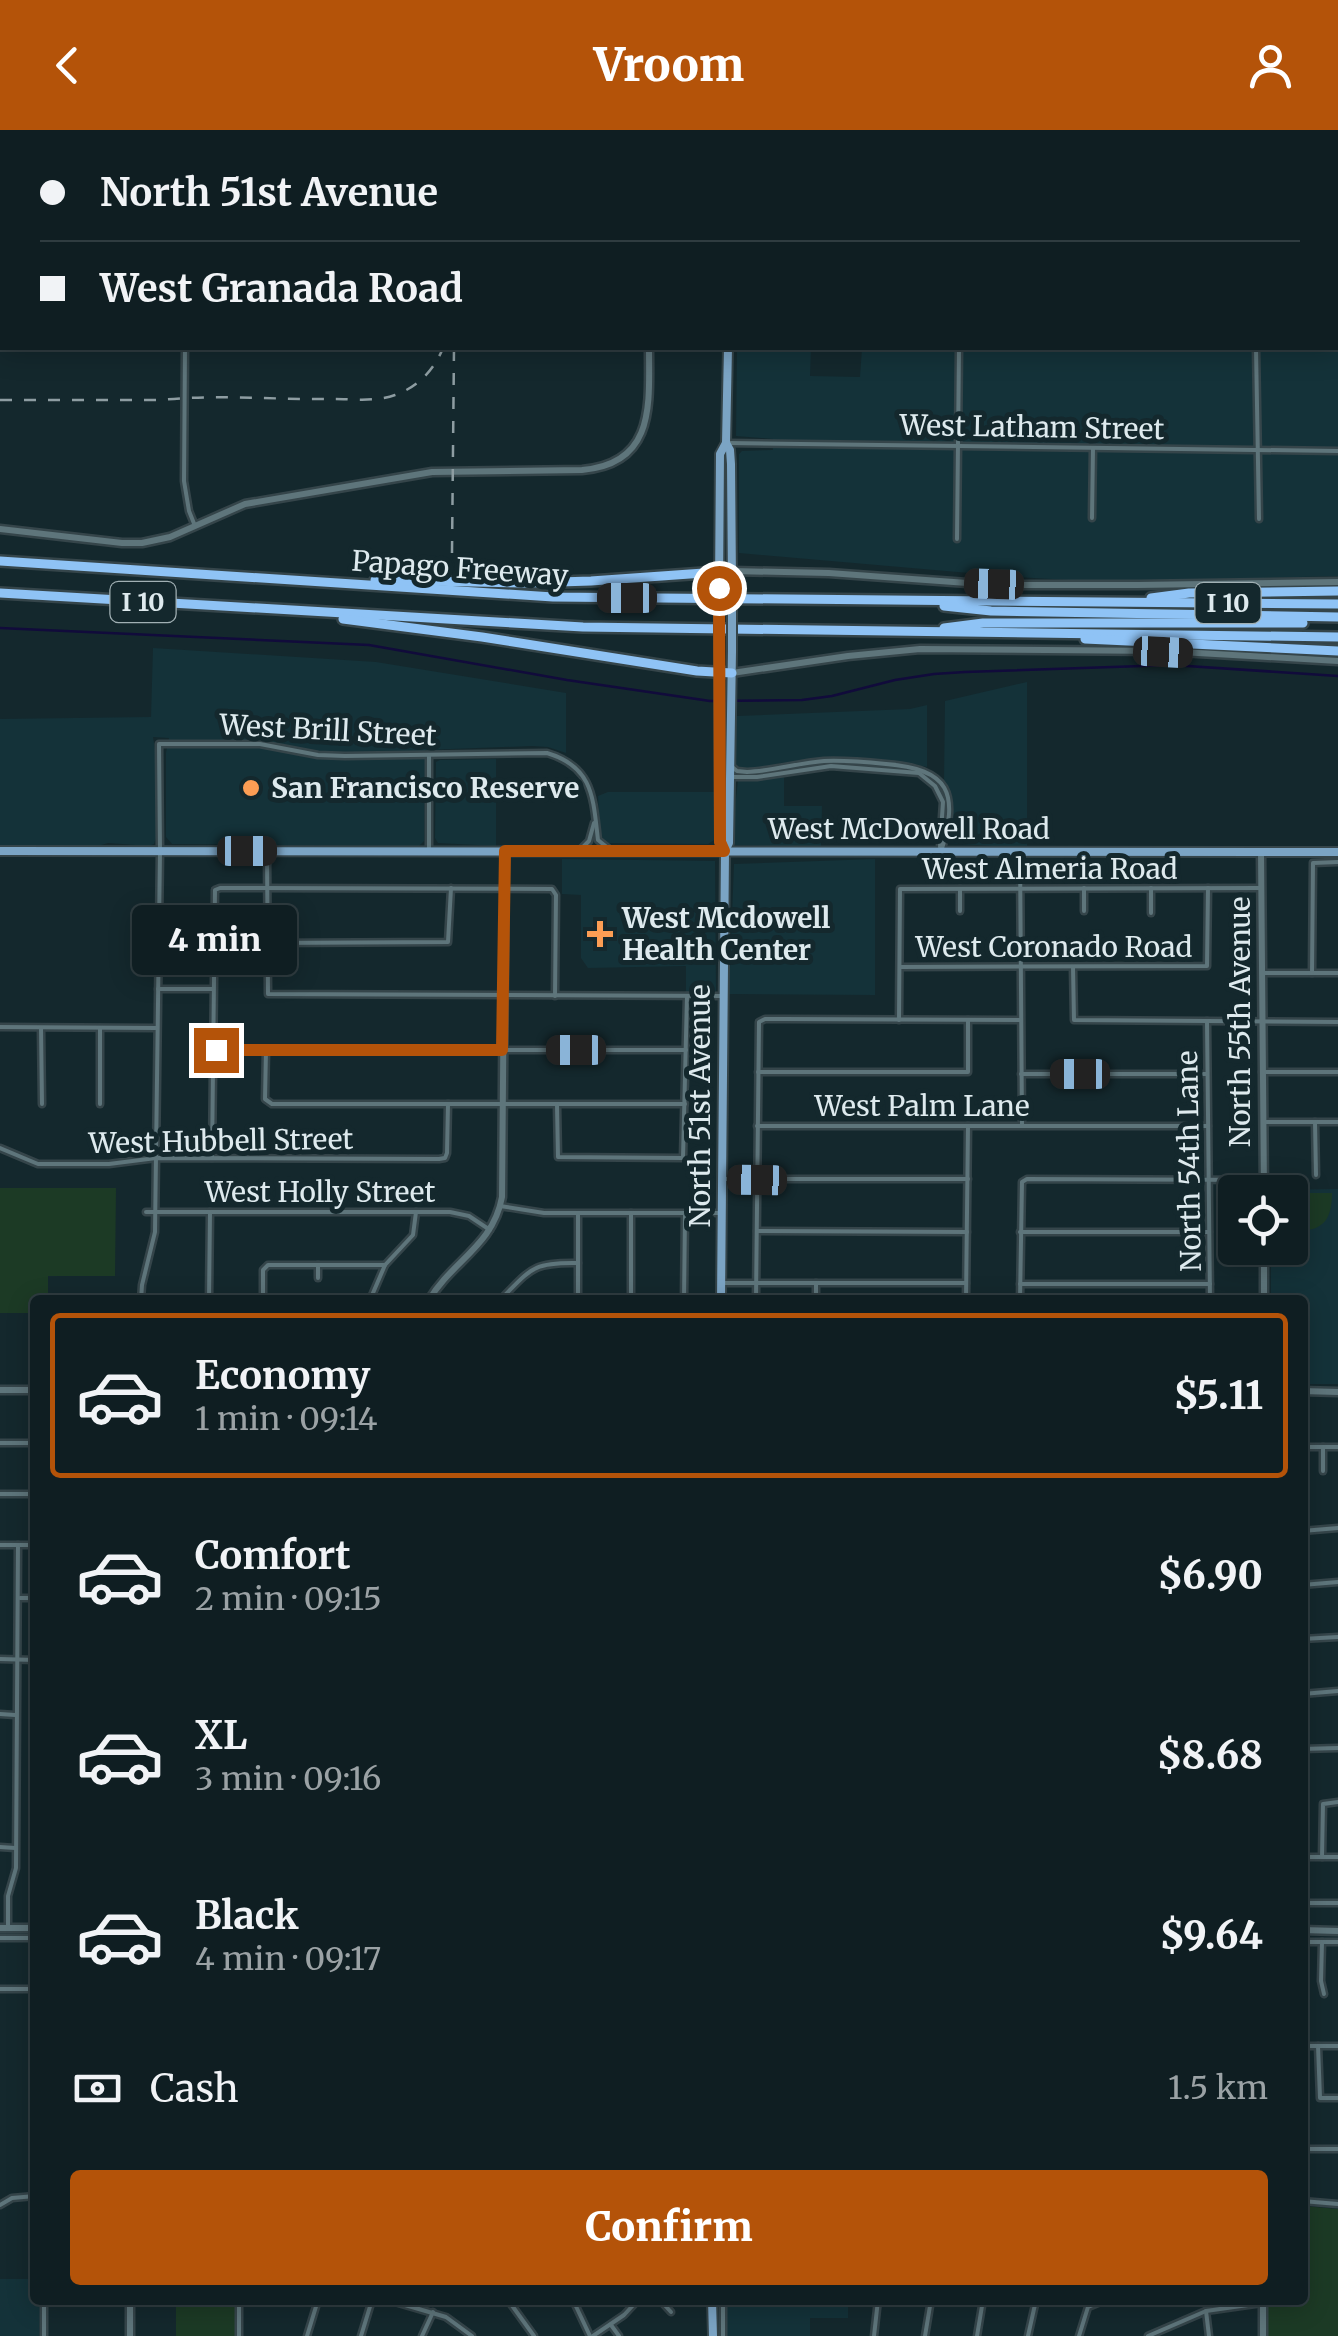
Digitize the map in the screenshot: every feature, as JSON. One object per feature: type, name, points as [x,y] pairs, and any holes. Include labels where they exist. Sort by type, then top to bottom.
[{"type":"highway","name":"Papago Freeway","points":[[0,559],[553,598],[1338,604]]},
{"type":"highway","points":[[282,579],[527,583],[732,571]]},
{"type":"highway","points":[[1118,602],[1189,593],[1338,591]]},
{"type":"highway","name":"Papago Freeway","points":[[2,594],[583,627],[1338,636]]},
{"type":"highway","points":[[887,600],[991,611],[1338,620]]},
{"type":"highway","points":[[281,610],[732,673]]},
{"type":"highway","points":[[906,632],[983,623],[1338,620]]},
{"type":"highway","points":[[1052,634],[1096,641],[1338,651]]},
{"type":"main road","name":"North 51st Avenue","points":[[721,1295],[724,851],[720,842],[719,571],[720,454],[726,443],[728,350]]},
{"type":"main road","name":"North 51st Avenue","points":[[724,851],[729,843],[732,710],[732,464],[726,443]]},
{"type":"main road","points":[[719,721],[724,772],[730,777]]},
{"type":"main road","name":"West McDowell Road","points":[[0,850],[1338,852]]},
{"type":"main road","points":[[712,2305],[713,2336]]},
{"type":"street","points":[[185,350],[184,481],[196,526]]},
{"type":"street","points":[[0,529],[142,543],[176,535],[245,504],[432,472],[582,470],[612,464],[632,446],[646,423],[649,350]]},
{"type":"street","points":[[957,539],[959,350]]},
{"type":"street","points":[[1256,350],[1259,519]]},
{"type":"street","name":"West Latham Street","points":[[726,443],[1338,451]]},
{"type":"street","points":[[1092,518],[1093,448]]},
{"type":"street","points":[[732,571],[829,573],[980,584],[1338,582]]},
{"type":"street","points":[[732,673],[920,649],[1163,652],[1338,661]]},
{"type":"street","name":"West Brill Street","points":[[160,851],[159,744],[260,744],[331,756],[539,752],[556,756],[586,779],[595,818]]},
{"type":"street","points":[[429,755],[429,851]]},
{"type":"street","points":[[730,762],[734,769],[747,772],[826,761],[915,766],[930,773],[942,789],[944,810],[938,843],[941,852]]},
{"type":"street","points":[[730,777],[848,766],[919,773],[942,789]]},
{"type":"street","points":[[574,851],[590,842],[595,818]]},
{"type":"street","points":[[595,818],[599,842],[611,851]]},
{"type":"street","points":[[141,1295],[156,1212],[160,851]]},
{"type":"street","points":[[268,851],[268,994],[724,996]]},
{"type":"street","points":[[433,1295],[490,1230],[500,1206],[505,851]]},
{"type":"street","points":[[1020,852],[1022,1126]]},
{"type":"street","name":"North 55th Avenue","points":[[1261,852],[1264,1175]]},
{"type":"street","points":[[1312,973],[1313,863],[1338,862]]},
{"type":"street","points":[[267,943],[448,942],[450,888]]},
{"type":"street","points":[[1084,888],[1084,911]]},
{"type":"street","points":[[1151,913],[1152,888]]},
{"type":"street","name":"West Coronado Road","points":[[900,967],[1208,966],[1208,888]]},
{"type":"street","name":"West Almeria Road","points":[[900,967],[900,889],[1261,888]]},
{"type":"street","points":[[212,1158],[215,890],[552,889],[556,996]]},
{"type":"street","points":[[960,889],[960,911]]},
{"type":"street","points":[[899,1020],[900,967]]},
{"type":"street","points":[[1073,967],[1074,1020],[1338,1022]]},
{"type":"street","points":[[1262,973],[1338,973]]},
{"type":"street","points":[[158,989],[213,989]]},
{"type":"street","points":[[556,1104],[558,1157],[683,1158],[687,996]]},
{"type":"street","points":[[758,1072],[968,1072],[968,1020]]},
{"type":"street","points":[[756,1295],[759,1022],[1020,1020]]},
{"type":"street","name":"North 54th Lane","points":[[1208,1021],[1210,1295]]},
{"type":"street","points":[[0,1027],[157,1028]]},
{"type":"street","points":[[42,1028],[42,1104]]},
{"type":"street","points":[[100,1028],[100,1104]]},
{"type":"street","points":[[212,1050],[686,1050]]},
{"type":"street","points":[[266,1050],[268,1103],[685,1104]]},
{"type":"street","points":[[1262,1072],[1338,1072]]},
{"type":"street","points":[[1021,1074],[1208,1074]]},
{"type":"street","name":"West Hubbell Street","points":[[0,1148],[38,1164],[109,1164],[156,1158],[445,1158],[448,1104]]},
{"type":"street","points":[[1263,1122],[1338,1122]]},
{"type":"street","points":[[1316,1122],[1316,1176]]},
{"type":"street","name":"West Palm Lane","points":[[757,1126],[1208,1126]]},
{"type":"street","points":[[966,1295],[968,1126]]},
{"type":"street","points":[[723,1179],[968,1180]]},
{"type":"street","points":[[1020,1295],[1022,1182],[1218,1180]]},
{"type":"street","points":[[500,1206],[544,1213],[722,1213]]},
{"type":"street","name":"West Holly Street","points":[[146,1212],[464,1214],[490,1230]]},
{"type":"street","points":[[209,1295],[210,1212]]},
{"type":"street","points":[[372,1295],[386,1265],[413,1235],[416,1212]]},
{"type":"street","points":[[578,1212],[578,1295]]},
{"type":"street","points":[[631,1295],[632,1213]]},
{"type":"street","points":[[684,1295],[685,1213]]},
{"type":"street","points":[[757,1232],[967,1232]]},
{"type":"street","points":[[1020,1232],[1209,1232]]},
{"type":"street","points":[[509,1295],[532,1268],[578,1263]]},
{"type":"street","points":[[262,1295],[264,1267],[268,1265],[386,1265]]},
{"type":"street","points":[[318,1265],[318,1278]]},
{"type":"street","points":[[1264,1265],[1264,1295]]},
{"type":"street","points":[[721,1283],[966,1284]]},
{"type":"street","points":[[816,1283],[816,1295]]},
{"type":"street","points":[[1020,1284],[1210,1284]]},
{"type":"street","points":[[0,1390],[30,1390]]},
{"type":"street","points":[[1308,1391],[1338,1392]]},
{"type":"street","points":[[0,1443],[30,1443]]},
{"type":"street","points":[[1308,1447],[1338,1447]]},
{"type":"street","points":[[1323,1447],[1323,1471]]},
{"type":"street","points":[[0,1494],[30,1494]]},
{"type":"street","points":[[1308,1531],[1338,1528]]},
{"type":"street","points":[[0,1545],[30,1545]]},
{"type":"street","points":[[18,1545],[15,1877],[4,1928],[30,1928]]},
{"type":"street","points":[[1308,1584],[1338,1582]]},
{"type":"street","points":[[18,1598],[30,1598]]},
{"type":"street","points":[[1308,1639],[1338,1636]]},
{"type":"street","points":[[0,1659],[30,1660]]},
{"type":"street","points":[[1308,1693],[1338,1690]]},
{"type":"street","points":[[0,1714],[18,1715]]},
{"type":"street","points":[[1308,1750],[1338,1748]]},
{"type":"street","points":[[1322,1857],[1323,1804],[1338,1802]]},
{"type":"street","points":[[0,1848],[16,1848]]},
{"type":"street","points":[[1308,1857],[1338,1857]]},
{"type":"street","points":[[1308,1903],[1338,1903]]},
{"type":"street","points":[[1308,1930],[1338,1930]]},
{"type":"street","points":[[0,1938],[30,1938]]},
{"type":"street","points":[[1308,1942],[1338,1942]]},
{"type":"street","points":[[1322,1942],[1324,1994]]},
{"type":"street","points":[[0,1989],[30,1989]]},
{"type":"street","points":[[1308,2046],[1338,2046]]},
{"type":"street","points":[[1318,2046],[1320,2098],[1338,2098]]},
{"type":"street","points":[[1308,2149],[1338,2149]]},
{"type":"street","points":[[0,2205],[12,2198],[30,2196]]},
{"type":"street","points":[[1308,2202],[1338,2204]]},
{"type":"street","points":[[44,2305],[44,2336]]},
{"type":"street","points":[[130,2305],[130,2336]]},
{"type":"street","points":[[239,2305],[239,2336]]},
{"type":"street","points":[[307,2336],[316,2305]]},
{"type":"street","points":[[360,2336],[370,2305]]},
{"type":"street","points":[[407,2305],[446,2316],[472,2336]]},
{"type":"street","points":[[512,2305],[534,2336]]},
{"type":"street","points":[[576,2305],[591,2336],[611,2325],[632,2305]]},
{"type":"street","points":[[665,2305],[671,2312]]},
{"type":"street","points":[[722,2336],[723,2305]]},
{"type":"street","points":[[874,2336],[877,2305]]},
{"type":"street","points":[[925,2336],[930,2305]]},
{"type":"street","points":[[977,2336],[982,2305]]},
{"type":"street","points":[[1028,2336],[1035,2305]]},
{"type":"street","points":[[1079,2336],[1088,2307],[1093,2305]]},
{"type":"street","points":[[1148,2336],[1206,2311],[1240,2305]]},
{"type":"street","points":[[1262,2336],[1263,2305]]},
{"type":"street","points":[[1206,2311],[1209,2336]]},
{"type":"street","points":[[422,2336],[433,2312]]},
{"type":"street","points":[[611,2325],[618,2336]]},
{"type":"shaded area","points":[[737,350],[811,350],[810,376],[860,377],[862,350],[1338,350],[1338,576],[1105,582],[739,553],[739,454],[773,450],[773,439],[736,436]]},
{"type":"shaded area","points":[[153,648],[376,662],[566,693],[566,753],[532,746],[425,750],[424,841],[419,846],[172,844],[166,837],[169,738],[153,737],[154,844],[0,846],[0,719],[151,717]]},
{"type":"shaded area","points":[[1027,682],[1027,846],[947,843],[953,810],[944,782],[945,701]]},
{"type":"shaded area","points":[[927,705],[927,767],[841,758],[755,769],[735,764],[737,716],[910,709]]},
{"type":"shaded area","points":[[496,759],[496,846],[438,843],[436,762]]},
{"type":"shaded area","points":[[784,773],[784,806],[822,806],[821,847],[735,845],[738,780]]},
{"type":"shaded area","points":[[608,792],[714,792],[714,840],[708,844],[606,843],[600,834],[598,796]]},
{"type":"shaded area","points":[[562,859],[715,861],[716,991],[686,993],[686,966],[588,968],[581,958],[581,895],[562,894]]},
{"type":"shaded area","points":[[875,859],[875,995],[729,994],[734,864]]},
{"type":"shaded area","points":[[1308,1189],[1338,1189],[1338,1384],[1308,1384],[1308,1295],[1271,1295],[1271,1265],[1308,1265]]},
{"type":"shaded area","points":[[0,2279],[30,2279],[30,2305],[40,2305],[39,2336],[0,2336]]},
{"type":"shaded area","points":[[725,2305],[848,2305],[848,2318],[810,2318],[810,2336],[725,2336]]},
{"type":"green space","points":[[0,1188],[116,1188],[115,1276],[48,1276],[48,1295],[30,1295],[30,1313],[0,1313]]},
{"type":"green space","points":[[1308,1193],[1332,1193],[1327,1219],[1309,1230]]},
{"type":"green space","points":[[1308,2206],[1338,2209],[1338,2336],[1268,2336],[1268,2305],[1308,2305]]},
{"type":"green space","points":[[176,2305],[235,2305],[235,2336],[176,2336]]},
{"type":"waterway","points":[[0,628],[369,645],[710,701],[802,700],[895,680],[965,672],[1172,665],[1338,676]]},
{"type":"railway","points":[[0,400],[380,399],[403,392],[418,382],[442,350]]},
{"type":"railway","points":[[452,553],[454,350]]},
{"type":"place","name":"San Francisco Reserve","points":[[251,788]]},
{"type":"place","name":"West Mcdowell Health Center","points":[[600,934]]},
{"type":"route","points":[[216,1050],[502,1050],[505,851],[724,851],[720,842],[719,588]]}]
